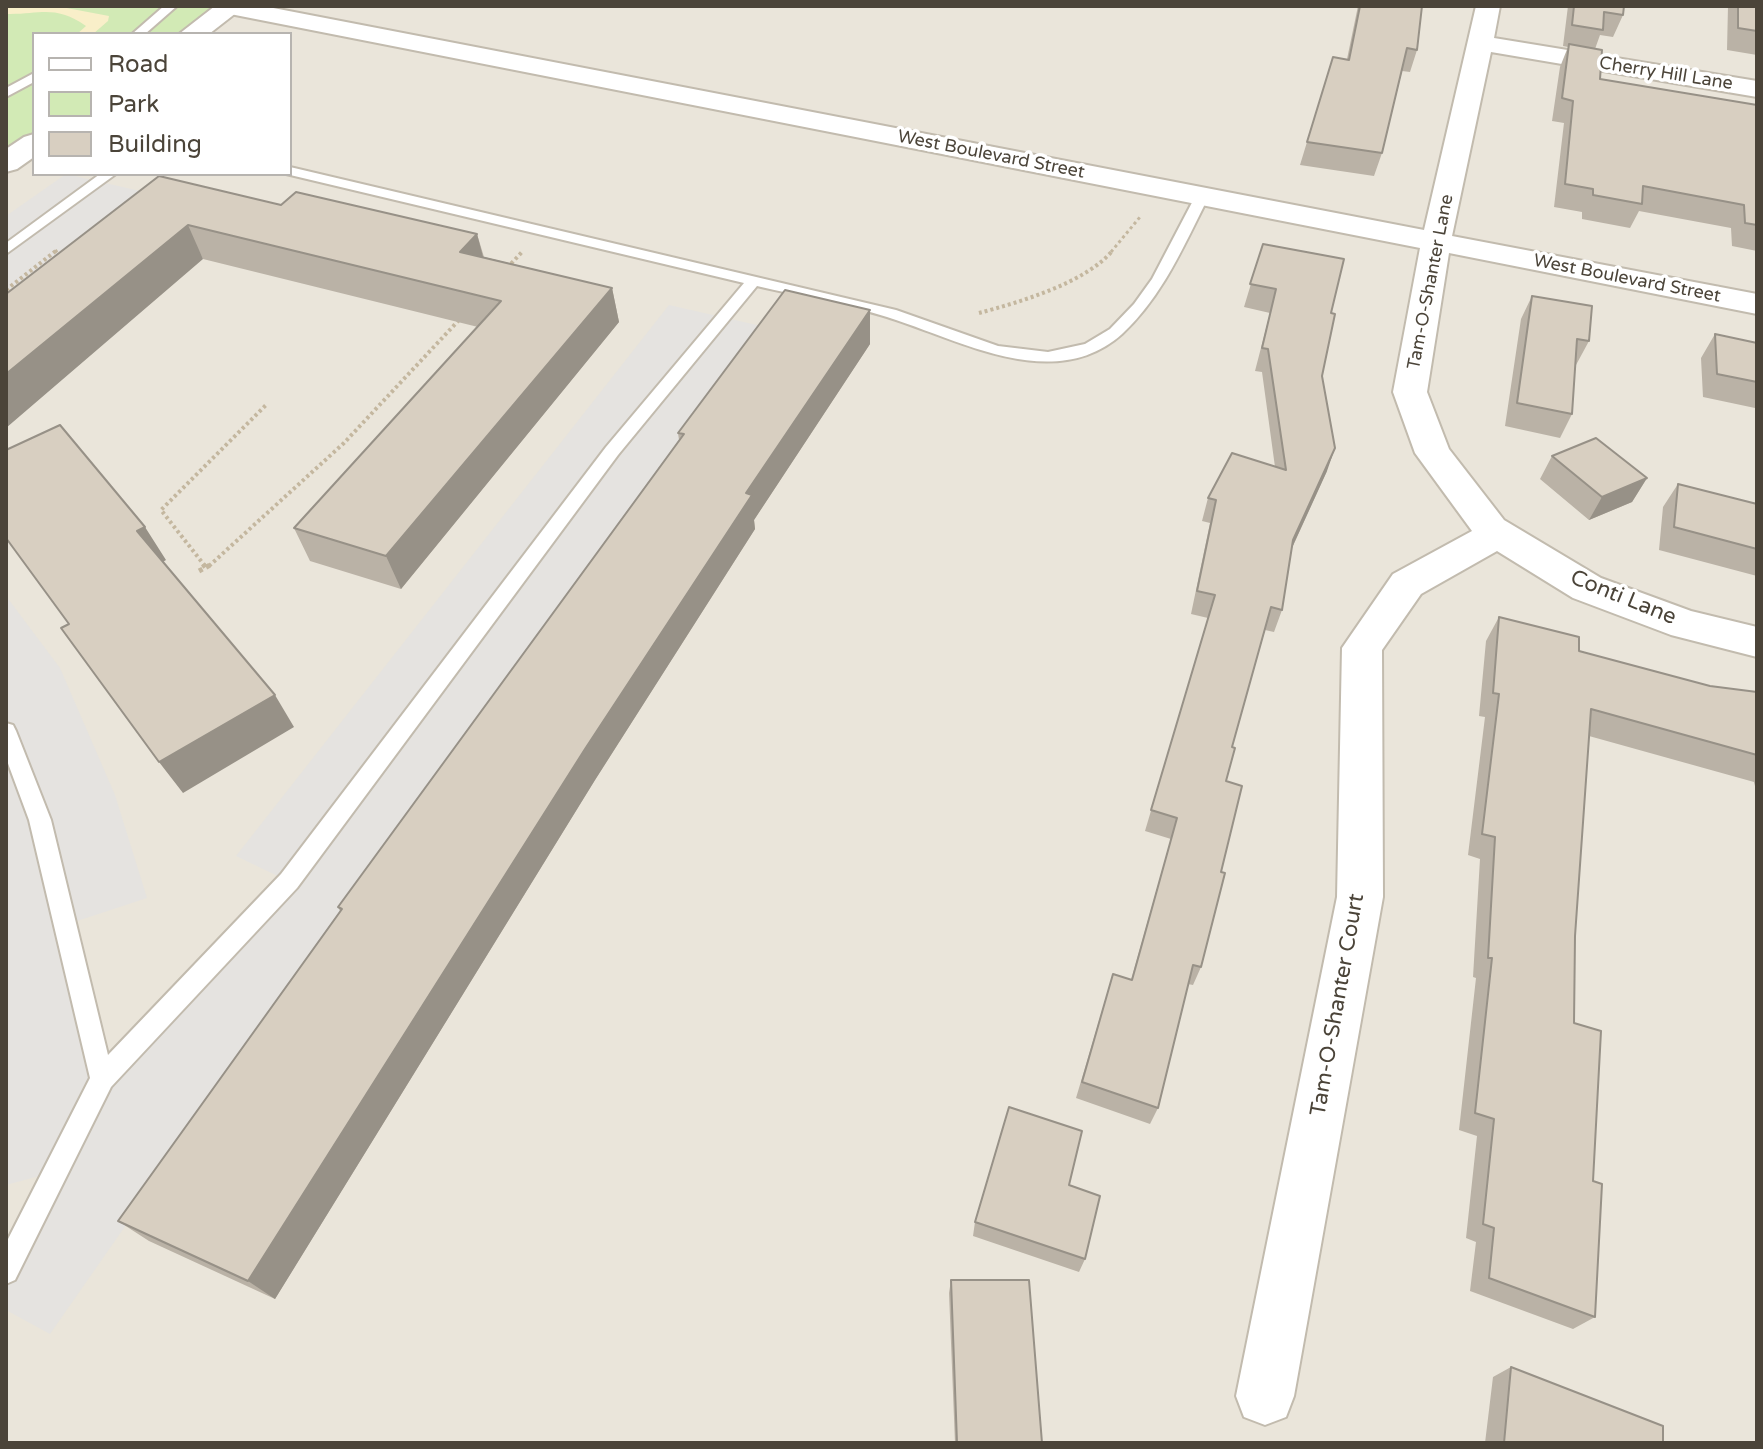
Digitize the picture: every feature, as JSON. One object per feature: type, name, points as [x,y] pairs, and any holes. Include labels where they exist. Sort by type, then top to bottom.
[{"type":"street","name":"West Boulevard Street","points":[[225,6],[1757,304]]},
{"type":"street","points":[[195,32],[232,6]]},
{"type":"street","name":"Tam-O-Shanter Lane","points":[[1488,6],[1436,242],[1410,392],[1433,453],[1491,529],[1498,533]]},
{"type":"street","name":"Cherry Hill Lane","points":[[1480,43],[1757,89]]},
{"type":"street","points":[[6,163],[32,144]]},
{"type":"street","name":"Conti Lane","points":[[1498,533],[1587,588],[1685,624],[1757,642]]},
{"type":"street","name":"Tam-O-Shanter Court","points":[[1265,1396],[1360,897],[1362,648],[1407,584],[1498,533]]},
{"type":"lane","points":[[140,32],[171,6]]},
{"type":"lane","points":[[6,93],[32,78]]},
{"type":"lane","points":[[292,171],[891,313],[996,351],[1048,357],[1090,348],[1115,332],[1139,307],[1159,280],[1202,196]]},
{"type":"lane","points":[[6,250],[106,176]]},
{"type":"lane","points":[[6,1271],[102,1079],[289,881],[612,451],[754,280]]},
{"type":"lane","points":[[6,731],[40,820],[102,1079]]},
{"type":"path","points":[[504,271],[543,230]]},
{"type":"path","points":[[6,290],[67,242]]},
{"type":"path","points":[[199,571],[344,443],[462,317]]},
{"type":"path","points":[[206,568],[161,510],[267,404]]},
{"type":"shaded area","points":[[232,6],[1757,6],[1757,1443],[6,1443],[6,163],[32,144],[32,176],[292,176],[292,32],[195,32]]},
{"type":"shaded area","points":[[63,176],[140,191],[6,292],[6,216]]},
{"type":"shaded area","points":[[669,305],[761,326],[347,908],[50,1334],[6,1310],[6,1271],[54,1172],[6,1185],[6,596],[60,668],[115,795],[147,898],[65,925],[102,1078],[288,881],[236,856]]},
{"type":"green space","points":[[6,6],[239,6],[201,32],[32,32],[32,149],[6,167]]},
{"type":"sand","points":[[6,6],[56,6],[109,16],[108,21],[95,32],[79,32],[86,26],[65,15],[47,12],[6,14]]},
{"type":"building","points":[[1360,6],[1422,6],[1417,50],[1407,48],[1382,153],[1307,142],[1333,57],[1349,60]]},
{"type":"building","points":[[1574,6],[1624,6],[1623,15],[1604,12],[1603,30],[1572,25]]},
{"type":"building","points":[[1738,6],[1757,6],[1757,31],[1738,28]]},
{"type":"building","points":[[1569,44],[1602,50],[1600,79],[1757,105],[1757,225],[1745,223],[1744,205],[1643,186],[1642,204],[1593,195],[1593,189],[1565,184],[1573,101],[1562,98]]},
{"type":"building","points":[[159,176],[281,205],[296,192],[477,234],[460,252],[612,288],[386,556],[294,528],[501,301],[188,225],[6,374],[6,294]]},
{"type":"building","points":[[1263,244],[1344,259],[1331,313],[1335,314],[1322,376],[1335,448],[1293,540],[1282,610],[1271,607],[1232,747],[1235,748],[1226,781],[1242,786],[1221,872],[1225,873],[1201,967],[1193,965],[1158,1108],[1082,1082],[1113,974],[1132,980],[1177,818],[1151,810],[1215,595],[1197,591],[1216,500],[1208,498],[1232,453],[1286,470],[1268,349],[1262,348],[1276,289],[1250,284]]},
{"type":"building","points":[[785,290],[870,310],[746,493],[752,495],[585,749],[248,1281],[118,1221],[342,909],[338,907],[684,434],[678,433]]},
{"type":"building","points":[[1532,296],[1592,306],[1589,341],[1577,339],[1572,414],[1517,403]]},
{"type":"building","points":[[1715,334],[1757,343],[1757,382],[1717,374]]},
{"type":"building","points":[[60,425],[145,527],[137,531],[275,695],[159,762],[61,628],[69,624],[6,538],[6,450]]},
{"type":"building","points":[[1596,438],[1647,478],[1602,497],[1552,456]]},
{"type":"building","points":[[1678,484],[1757,504],[1757,549],[1674,527]]},
{"type":"building","points":[[1499,617],[1579,637],[1579,651],[1710,686],[1757,692],[1757,755],[1591,709],[1575,936],[1574,1023],[1601,1031],[1593,1181],[1602,1184],[1595,1317],[1489,1278],[1494,1228],[1483,1224],[1494,1119],[1475,1113],[1492,958],[1488,958],[1495,837],[1482,834],[1499,694],[1493,693]]},
{"type":"building","points":[[1009,1107],[1082,1131],[1069,1185],[1100,1196],[1085,1259],[975,1222]]},
{"type":"building","points":[[951,1280],[1029,1280],[1042,1443],[957,1443]]},
{"type":"building","points":[[1511,1367],[1663,1426],[1663,1443],[1504,1443]]}]
